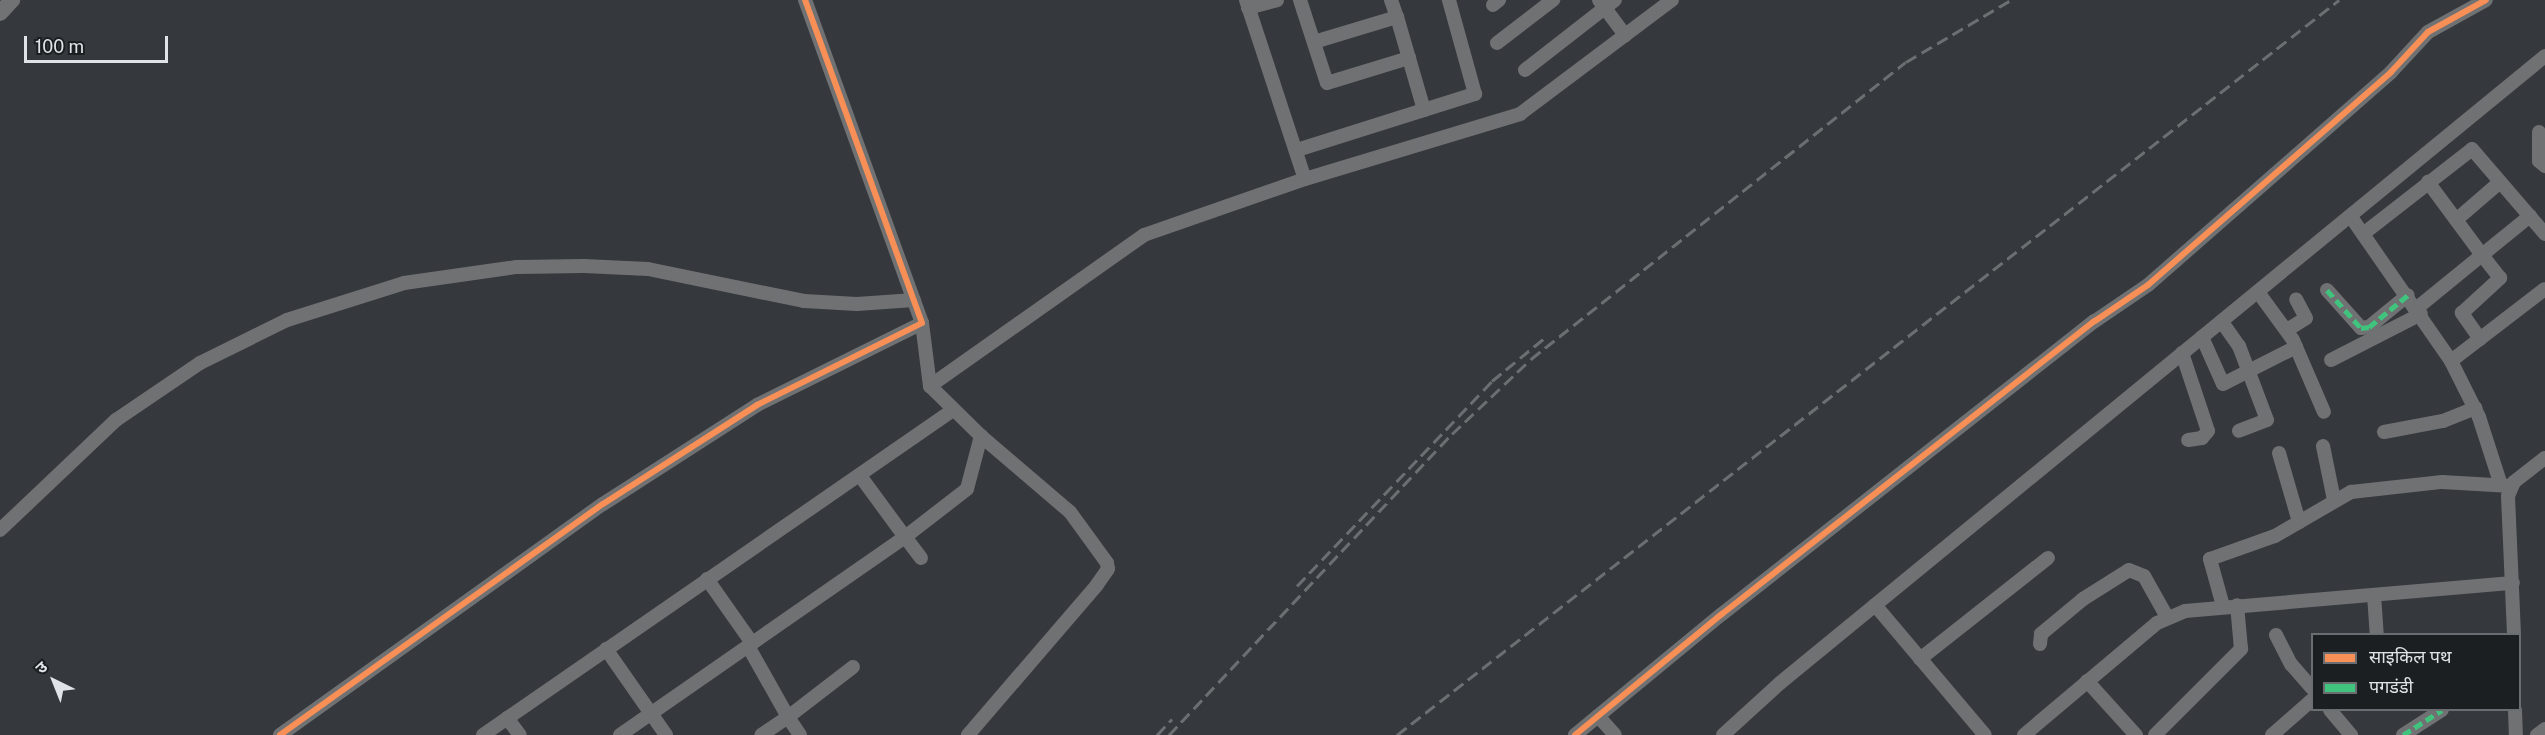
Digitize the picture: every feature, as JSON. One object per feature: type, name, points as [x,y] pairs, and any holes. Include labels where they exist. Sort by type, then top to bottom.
[{"type":"main road","points":[[0,12],[12,0]]},
{"type":"street","points":[[805,0],[914,300],[921,323],[930,386],[981,436],[1070,512],[1100,547],[1108,569],[968,735]]},
{"type":"street","points":[[1277,0],[1247,4],[1305,179]]},
{"type":"street","points":[[1300,0],[1327,83],[1409,58]]},
{"type":"street","points":[[1391,0],[1424,110]]},
{"type":"street","points":[[1297,150],[1475,94],[1449,0]]},
{"type":"street","points":[[1497,43],[1553,0]]},
{"type":"street","points":[[930,386],[1144,235],[1305,179],[1521,114],[1672,0]]},
{"type":"street","points":[[1575,735],[2095,321],[2148,285],[2391,72],[2428,32],[2486,0]]},
{"type":"street","points":[[1525,70],[1606,3],[1625,35]]},
{"type":"street","points":[[1314,42],[1397,17]]},
{"type":"street","points":[[1724,735],[1875,604],[2545,56]]},
{"type":"street","points":[[2459,128],[2472,149],[2545,234]]},
{"type":"street","points":[[2539,132],[2539,161],[2545,166]]},
{"type":"street","points":[[2363,234],[2472,149]]},
{"type":"street","points":[[2428,182],[2500,278],[2462,313],[2480,339]]},
{"type":"street","points":[[2456,220],[2500,182]]},
{"type":"street","points":[[2331,360],[2419,311],[2530,216]]},
{"type":"street","points":[[2351,217],[2408,295],[2451,361],[2475,408],[2506,485],[2514,633]]},
{"type":"street","points":[[0,530],[116,420],[200,363],[287,320],[404,283],[517,267],[584,266],[648,269],[804,301],[856,304],[914,300]]},
{"type":"street","points":[[2451,361],[2545,289]]},
{"type":"street","points":[[2327,290],[2361,328],[2369,327],[2408,295]]},
{"type":"street","points":[[2258,292],[2287,330],[2324,412]]},
{"type":"street","points":[[2287,330],[2306,318],[2296,299]]},
{"type":"street","points":[[2222,321],[2235,339],[2267,420],[2239,431]]},
{"type":"street","points":[[280,735],[603,504],[757,405],[921,323]]},
{"type":"street","points":[[2202,337],[2223,384],[2296,347]]},
{"type":"street","points":[[2182,353],[2208,431],[2202,438],[2187,440]]},
{"type":"street","points":[[2384,432],[2443,420],[2475,408]]},
{"type":"street","points":[[483,735],[707,579],[861,477],[953,410]]},
{"type":"street","points":[[620,735],[904,537],[969,486],[981,436]]},
{"type":"street","points":[[2323,446],[2334,500]]},
{"type":"street","points":[[2278,453],[2299,522]]},
{"type":"street","points":[[2223,606],[2210,559],[2275,536],[2334,500],[2360,489],[2398,484],[2506,485],[2545,458]]},
{"type":"street","points":[[861,477],[921,558]]},
{"type":"street","points":[[1920,659],[2048,558]]},
{"type":"street","points":[[2040,644],[2041,634],[2083,599],[2129,570],[2144,576],[2167,617]]},
{"type":"street","points":[[707,579],[750,645],[800,735]]},
{"type":"street","points":[[2024,735],[2086,681],[2167,617],[2223,606],[2513,583]]},
{"type":"street","points":[[2374,595],[2377,633]]},
{"type":"street","points":[[1875,604],[1986,735]]},
{"type":"street","points":[[2155,735],[2241,649],[2237,605]]},
{"type":"street","points":[[2276,634],[2291,664],[2311,686]]},
{"type":"street","points":[[606,649],[666,735]]},
{"type":"street","points":[[761,735],[854,667]]},
{"type":"street","points":[[2086,681],[2136,735]]},
{"type":"street","points":[[2272,735],[2311,702]]},
{"type":"street","points":[[2331,711],[2351,735]]},
{"type":"street","points":[[2403,735],[2440,711]]},
{"type":"street","points":[[2515,711],[2516,735]]},
{"type":"street","points":[[1598,716],[1615,735]]},
{"type":"street","points":[[507,718],[519,735]]},
{"type":"street","points":[[2537,735],[2545,729]]},
{"type":"railway","points":[[1169,735],[1452,434],[1531,359],[1906,62],[2011,0]]},
{"type":"railway","points":[[1397,735],[2339,0]]},
{"type":"railway","points":[[1297,586],[1492,381],[1547,336]]},
{"type":"railway","points":[[1157,735],[1172,719]]},
{"type":"marked path","points":[[2327,290],[2361,328],[2369,327],[2408,295]]},
{"type":"marked path","points":[[2403,735],[2440,711]]},
{"type":"cycle path","points":[[280,735],[603,504],[757,405],[922,323],[805,0]]},
{"type":"cycle path","points":[[1575,735],[1722,614],[2095,321],[2148,285],[2391,72],[2428,32],[2486,0]]}]
